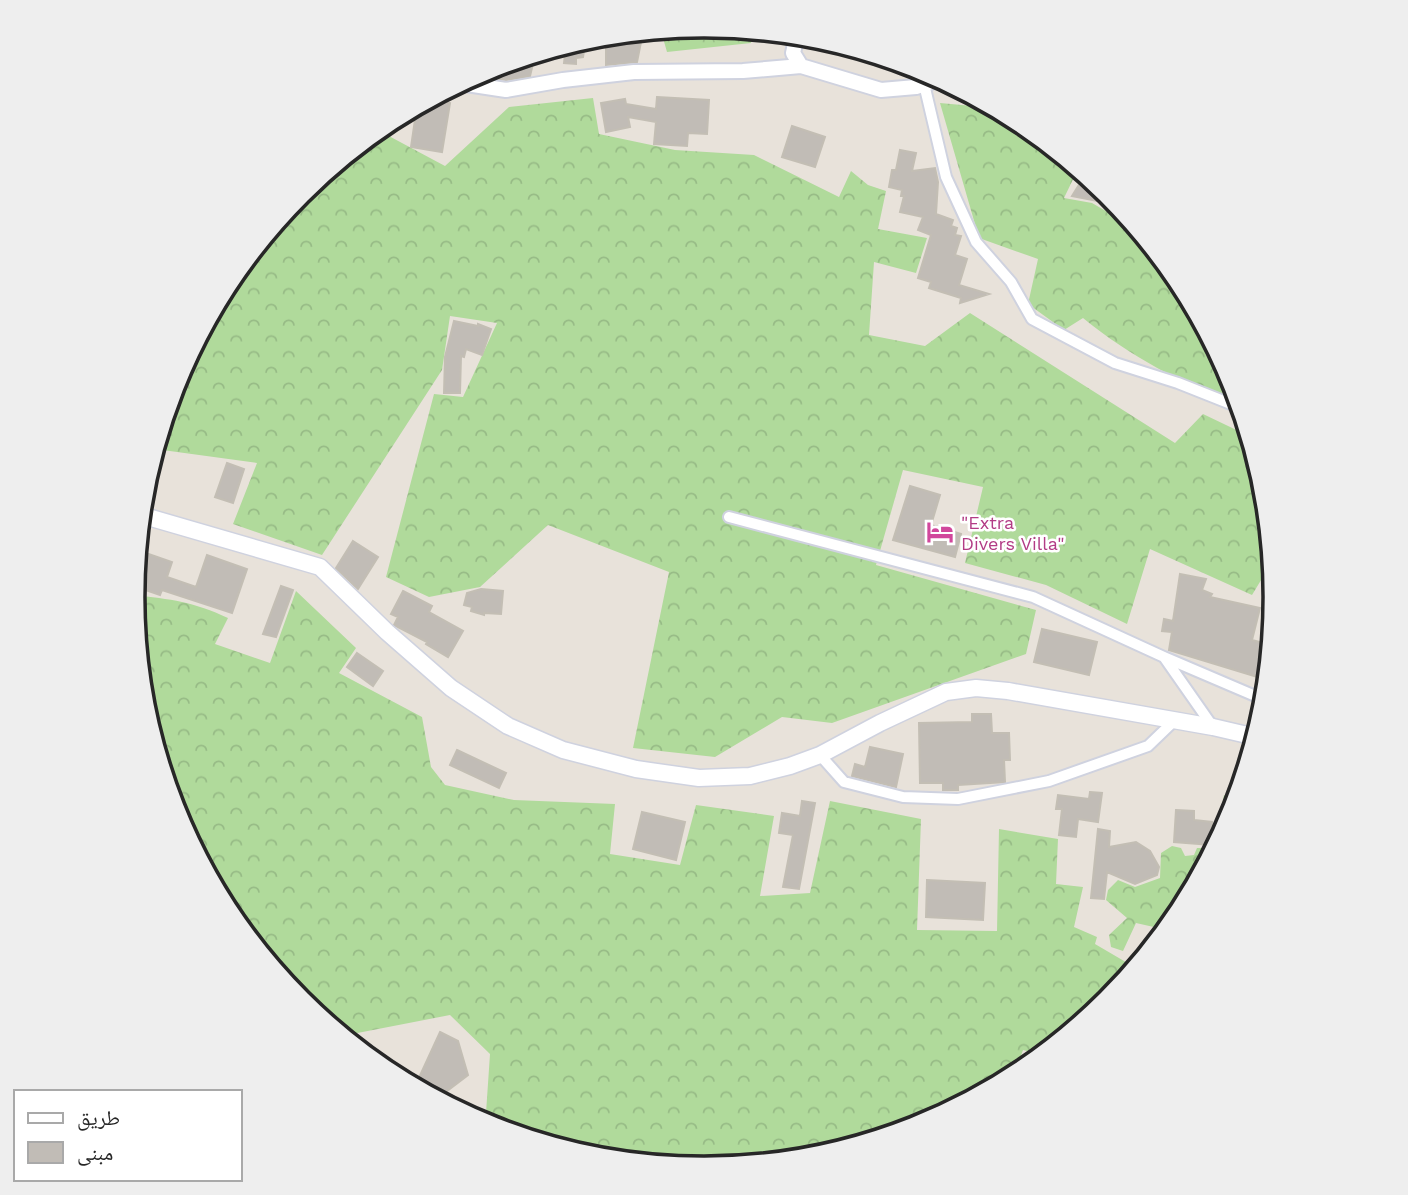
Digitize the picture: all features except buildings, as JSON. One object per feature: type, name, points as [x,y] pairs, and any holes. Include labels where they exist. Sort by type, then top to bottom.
[{"type":"main road","points":[[151,518],[320,567],[387,632],[451,688],[508,726],[563,750],[636,769],[699,778],[750,776],[820,755],[946,692],[976,688],[1009,691],[1246,735]]},
{"type":"street","points":[[795,46],[793,53],[801,66]]},
{"type":"street","points":[[479,86],[506,90],[634,72],[743,71],[801,66],[881,90],[924,84],[946,177],[976,242],[1012,282],[1032,318],[1115,363],[1227,402]]},
{"type":"street","points":[[729,517],[1033,597],[1254,695]]},
{"type":"street","points":[[1164,657],[1213,727]]},
{"type":"street","points":[[820,755],[844,782],[903,797],[958,799],[1049,781],[1148,746],[1174,721]]},
{"type":"green space","points":[[704,38],[751,41],[751,43],[667,52],[664,40]]},
{"type":"green space","points":[[593,98],[599,134],[675,150],[754,155],[839,197],[851,171],[868,185],[886,191],[878,229],[927,238],[916,273],[874,262],[869,335],[925,346],[970,313],[1175,443],[1203,414],[1237,430],[1252,488],[1262,561],[1262,578],[1252,595],[1150,549],[1127,624],[1046,585],[965,563],[983,487],[903,470],[876,565],[1036,610],[1026,654],[832,723],[782,717],[715,757],[633,748],[669,572],[548,525],[480,587],[429,597],[386,577],[434,394],[463,397],[497,323],[450,316],[442,370],[322,555],[233,524],[257,463],[165,450],[203,350],[239,287],[284,229],[309,202],[335,177],[389,136],[445,166],[509,107]]},
{"type":"green space","points":[[940,103],[970,106],[1015,133],[1074,178],[1064,198],[1092,203],[1109,213],[1169,287],[1205,350],[1226,400],[1158,368],[1119,345],[1083,318],[1064,330],[1028,304],[1038,259],[979,238]]},
{"type":"green space","points":[[296,591],[356,648],[339,673],[422,717],[431,767],[445,785],[514,800],[615,804],[610,854],[680,865],[696,805],[774,816],[760,896],[810,893],[830,801],[921,819],[917,930],[997,931],[999,829],[1058,839],[1056,884],[1083,887],[1074,927],[1097,937],[1095,944],[1127,963],[1073,1018],[1029,1052],[1023,1050],[1020,1058],[984,1082],[918,1114],[849,1137],[777,1152],[667,1155],[595,1146],[524,1127],[486,1112],[490,1054],[450,1015],[355,1034],[335,1018],[284,966],[239,908],[220,877],[188,811],[164,742],[150,670],[145,596],[182,602],[228,618],[215,644],[270,663]]},
{"type":"green space","points":[[1172,846],[1181,848],[1185,856],[1194,855],[1197,848],[1203,848],[1155,927],[1136,923],[1123,951],[1111,947],[1109,935],[1127,918],[1106,900],[1108,890],[1118,880],[1135,887],[1160,878],[1161,853]]},
{"type":"place","name":"\"Extra Divers Villa\"","points":[[940,532]]}]
